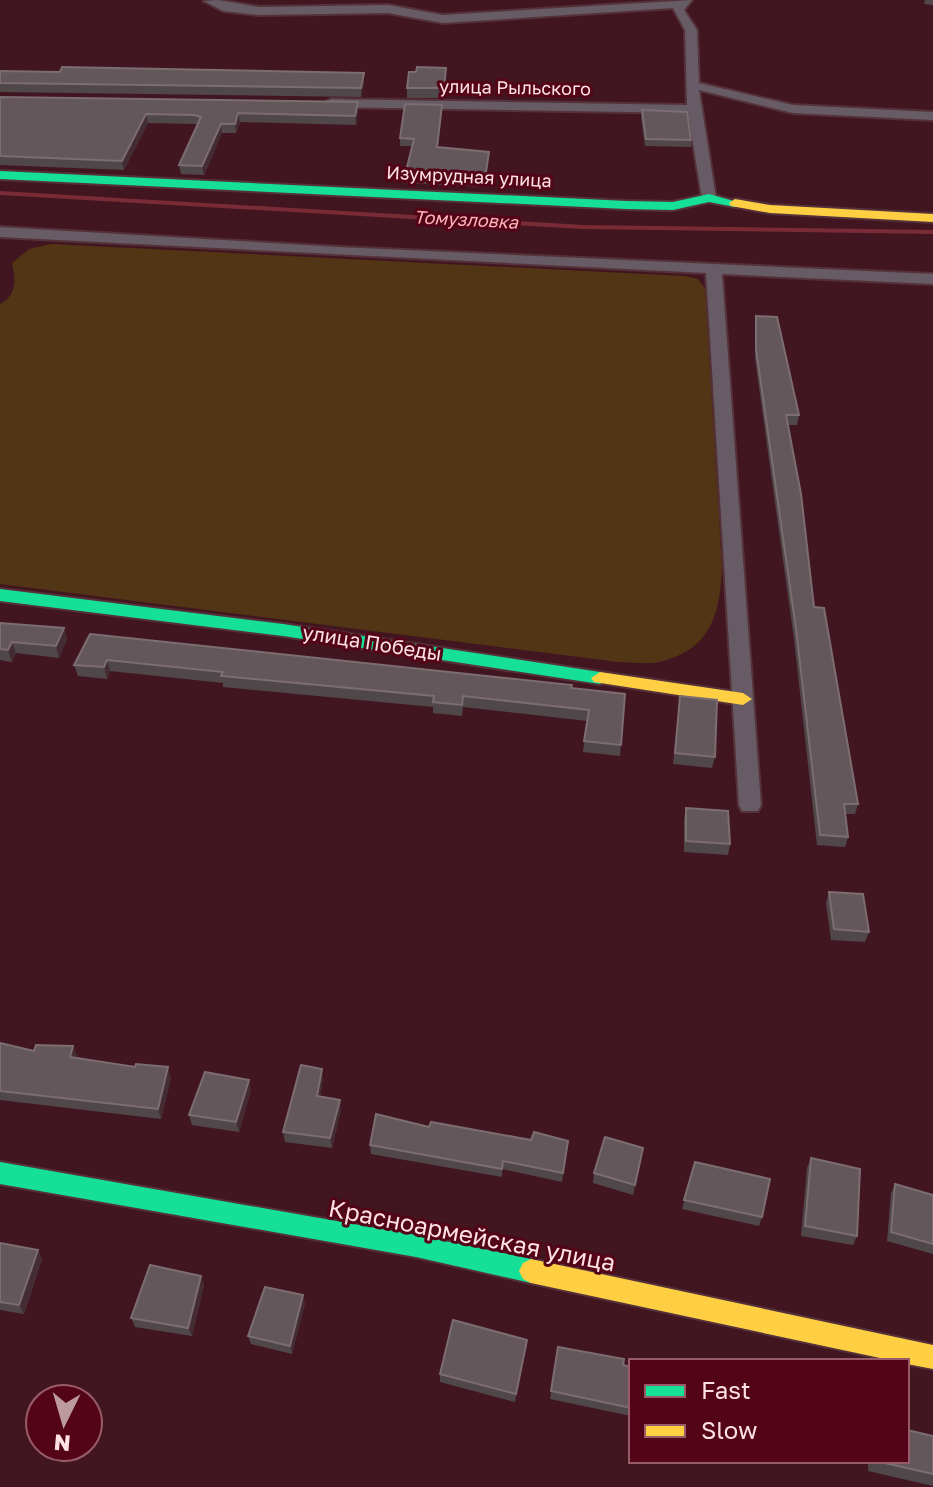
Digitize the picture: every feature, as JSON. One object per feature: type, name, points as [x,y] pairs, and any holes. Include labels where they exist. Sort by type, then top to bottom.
[{"type":"street","points":[[210,1],[238,10],[388,9],[443,19],[684,2]]},
{"type":"street","points":[[684,2],[678,10],[692,38],[694,109],[709,198]]},
{"type":"street","points":[[693,85],[793,109],[933,116]]},
{"type":"street","name":"улица Рыльского","points":[[313,103],[694,109]]},
{"type":"street","name":"Изумрудная улица","points":[[0,175],[626,205],[673,206],[709,198],[770,209],[933,218]]},
{"type":"street","points":[[0,232],[714,271],[933,279]]},
{"type":"street","points":[[714,271],[750,805]]},
{"type":"street","name":"улица Победы","points":[[0,595],[283,630],[743,699]]},
{"type":"street","name":"Красноармейская улица","points":[[0,1173],[416,1246],[933,1357]]},
{"type":"shaded area","points":[[51,244],[698,279],[705,288],[722,567],[719,599],[710,626],[693,647],[680,655],[652,663],[618,662],[0,584],[0,304],[10,296],[14,287],[12,263],[29,249]]},
{"type":"building","points":[[62,67],[364,73],[361,88],[0,83],[0,71],[60,72]]},
{"type":"building","points":[[417,67],[446,68],[444,88],[407,88],[409,72],[416,72]]},
{"type":"building","points":[[0,97],[358,102],[355,116],[238,113],[235,124],[221,124],[202,166],[179,165],[201,117],[194,115],[146,114],[122,161],[0,156]]},
{"type":"building","points":[[405,104],[442,105],[437,147],[489,152],[485,179],[405,175],[414,139],[400,138]]},
{"type":"building","points":[[642,110],[687,112],[691,140],[646,139]]},
{"type":"building","points":[[756,316],[777,317],[799,415],[786,415],[801,494],[814,607],[824,608],[858,804],[844,804],[848,837],[820,835],[796,629],[756,349]]},
{"type":"building","points":[[0,623],[64,628],[56,646],[12,642],[8,650],[0,649]]},
{"type":"building","points":[[90,634],[572,685],[571,688],[625,694],[621,745],[584,741],[589,710],[463,696],[462,705],[433,702],[434,696],[221,676],[223,672],[107,660],[104,667],[74,665]]},
{"type":"building","points":[[680,696],[717,700],[715,757],[675,753]]},
{"type":"building","points":[[686,808],[728,811],[730,844],[686,841]]},
{"type":"building","points":[[829,892],[863,894],[869,932],[834,929]]},
{"type":"building","points":[[0,1043],[34,1051],[36,1045],[73,1046],[70,1057],[135,1067],[136,1064],[168,1067],[158,1109],[0,1091]]},
{"type":"building","points":[[301,1065],[322,1069],[317,1096],[340,1100],[330,1138],[283,1132]]},
{"type":"building","points":[[205,1072],[249,1080],[236,1122],[189,1115]]},
{"type":"building","points":[[376,1114],[429,1127],[431,1122],[531,1140],[534,1132],[568,1141],[563,1173],[503,1161],[502,1169],[370,1145]]},
{"type":"building","points":[[605,1137],[643,1148],[635,1185],[594,1173]]},
{"type":"building","points":[[811,1158],[860,1169],[857,1236],[805,1226]]},
{"type":"building","points":[[695,1162],[770,1179],[762,1217],[684,1200]]},
{"type":"building","points":[[895,1184],[933,1195],[933,1244],[891,1232]]},
{"type":"building","points":[[0,1243],[38,1250],[19,1305],[0,1302]]},
{"type":"building","points":[[150,1265],[201,1276],[188,1328],[131,1318]]},
{"type":"building","points":[[265,1287],[303,1295],[290,1346],[248,1336]]},
{"type":"building","points":[[453,1320],[527,1340],[516,1394],[440,1374]]},
{"type":"building","points":[[558,1347],[624,1359],[623,1365],[629,1366],[629,1408],[551,1391]]},
{"type":"building","points":[[909,1430],[933,1436],[933,1474],[885,1463],[909,1463]]},
{"type":"waterway","name":"Томузловка","points":[[0,193],[583,227],[933,232]]},
{"type":"traffic: fast","points":[[0,175],[626,205],[673,206],[709,198],[735,203]]},
{"type":"traffic: fast","points":[[0,595],[283,630],[600,678]]},
{"type":"traffic: fast","points":[[0,1173],[416,1246],[531,1271]]},
{"type":"traffic: slow","points":[[735,203],[770,209],[933,218]]},
{"type":"traffic: slow","points":[[600,678],[743,699]]},
{"type":"traffic: slow","points":[[531,1271],[933,1357]]}]
